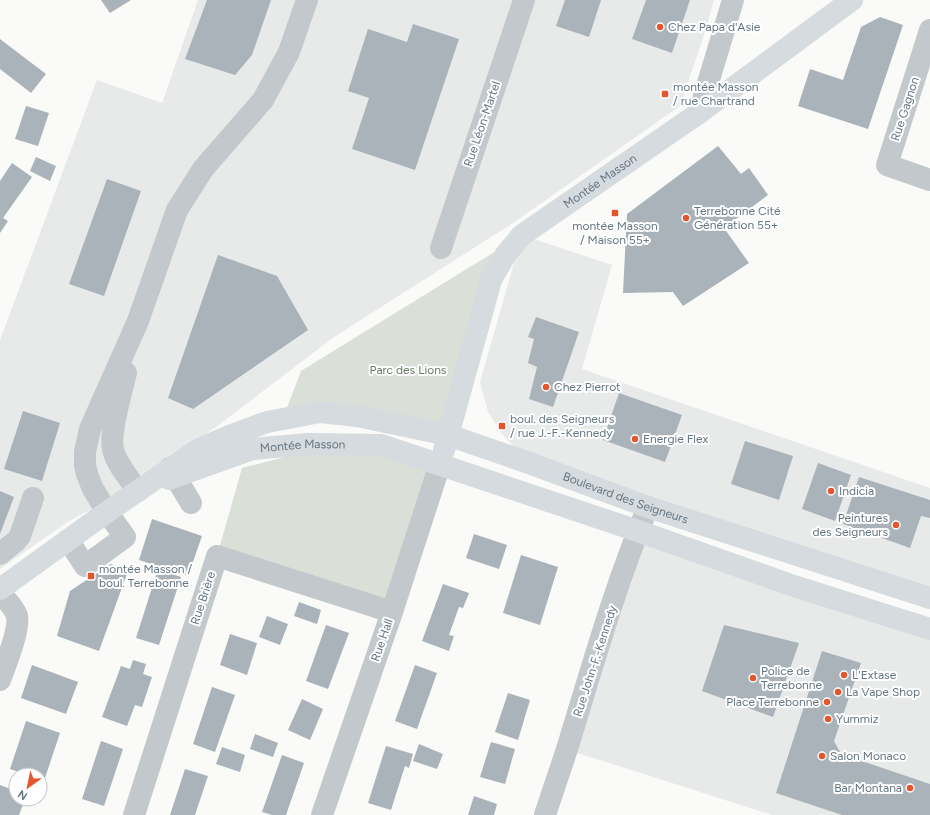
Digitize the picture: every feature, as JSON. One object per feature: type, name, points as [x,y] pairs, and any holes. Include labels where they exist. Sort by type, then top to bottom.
[{"type":"main road","name":"Montée Masson","points":[[0,589],[138,491],[173,472],[253,449],[308,444],[381,445],[440,464],[491,280],[506,254],[522,236],[699,113],[852,0]]},
{"type":"main road","name":"Montée Masson","points":[[173,472],[199,449],[247,428],[282,418],[320,412],[357,416],[448,435]]},
{"type":"main road","name":"Boulevard des Seigneurs","points":[[448,435],[648,507],[930,598]]},
{"type":"main road","points":[[440,464],[794,586],[930,629]]},
{"type":"main road","points":[[794,586],[804,557]]},
{"type":"street","points":[[68,540],[85,566],[125,537],[93,489],[87,474],[85,465],[87,440],[90,429],[138,321],[177,210],[203,169],[263,100],[289,52],[308,0]]},
{"type":"street","name":"Rue Léon-Martel","points":[[441,248],[524,0]]},
{"type":"street","points":[[699,113],[733,0]]},
{"type":"street","name":"Rue Gagnon","points":[[930,30],[887,165],[930,180]]},
{"type":"street","points":[[138,321],[112,435],[112,448],[121,467],[138,491]]},
{"type":"street","name":"Rue Hall","points":[[322,815],[392,612],[440,464]]},
{"type":"street","points":[[173,472],[191,503]]},
{"type":"street","points":[[0,554],[20,536],[34,498]]},
{"type":"street","name":"Rue John-F.-Kennedy","points":[[545,815],[567,750],[594,659],[638,531],[648,507]]},
{"type":"street","name":"Rue Brière","points":[[134,815],[217,556],[392,612]]},
{"type":"street","points":[[0,594],[14,609],[17,618],[16,630],[0,680]]},
{"type":"shaded area","points":[[198,0],[714,0],[680,106],[513,223],[334,337],[216,427],[109,500],[69,521],[0,569],[0,340],[97,80],[162,103]]},
{"type":"shaded area","points":[[522,235],[612,265],[582,369],[930,488],[930,598],[529,463],[502,434],[488,412],[480,382]]},
{"type":"shaded area","points":[[638,531],[930,629],[930,815],[772,815],[567,750]]},
{"type":"green space","name":"Parc des Lions","points":[[522,235],[506,254],[448,435],[283,418],[301,371]]},
{"type":"green space","points":[[296,454],[375,454],[433,470],[385,613],[217,556],[242,468]]},
{"type":"building","points":[[101,0],[131,0],[110,13]]},
{"type":"building","points":[[207,0],[271,0],[252,55],[235,75],[185,59]]},
{"type":"building","points":[[565,0],[601,0],[589,37],[556,26]]},
{"type":"building","points":[[646,0],[690,0],[672,53],[632,39]]},
{"type":"building","points":[[880,17],[903,25],[868,129],[798,106],[810,69],[843,80],[861,27]]},
{"type":"building","points":[[413,24],[459,39],[415,170],[352,149],[369,98],[348,91],[368,29],[407,42]]},
{"type":"building","points":[[0,39],[46,74],[31,93],[0,69]]},
{"type":"building","points":[[26,106],[49,113],[38,146],[15,139]]},
{"type":"building","points":[[718,146],[741,174],[749,168],[768,195],[724,228],[749,263],[683,306],[673,292],[623,293],[627,214]]},
{"type":"building","points":[[36,157],[56,166],[50,181],[30,171]]},
{"type":"building","points":[[12,163],[32,177],[3,218],[8,221],[0,233],[0,181]]},
{"type":"building","points":[[107,179],[141,191],[104,296],[69,284]]},
{"type":"building","points":[[218,255],[277,276],[308,330],[193,409],[168,398]]},
{"type":"building","points":[[536,317],[579,332],[553,407],[529,399],[537,367],[528,363],[534,339],[528,337]]},
{"type":"building","points":[[619,393],[682,415],[665,462],[603,440]]},
{"type":"building","points":[[23,411],[60,423],[42,481],[4,469]]},
{"type":"building","points":[[745,441],[793,456],[779,500],[731,484]]},
{"type":"building","points":[[818,463],[851,475],[835,521],[802,509]]},
{"type":"building","points":[[859,477],[930,500],[930,518],[921,516],[910,548],[843,524]]},
{"type":"building","points":[[0,491],[14,497],[0,534]]},
{"type":"building","points":[[152,519],[202,536],[188,576],[139,560]]},
{"type":"building","points":[[474,534],[507,545],[499,569],[466,558]]},
{"type":"building","points":[[521,555],[558,567],[540,625],[503,613]]},
{"type":"building","points":[[111,564],[128,571],[99,651],[57,636],[70,591]]},
{"type":"building","points":[[158,569],[181,577],[159,645],[136,638]]},
{"type":"building","points":[[443,584],[469,593],[463,608],[459,607],[449,635],[454,636],[449,651],[422,641]]},
{"type":"building","points":[[299,602],[321,610],[317,624],[294,616]]},
{"type":"building","points":[[267,616],[288,624],[280,645],[259,637]]},
{"type":"building","points":[[326,625],[349,633],[328,689],[306,681]]},
{"type":"building","points":[[724,625],[799,643],[773,717],[702,691]]},
{"type":"building","points":[[230,634],[257,643],[247,675],[220,665]]},
{"type":"building","name":"Place Terrebonne","points":[[822,651],[861,663],[834,741],[841,754],[930,784],[930,815],[842,815],[776,793]]},
{"type":"building","points":[[133,660],[146,664],[143,674],[152,677],[142,707],[135,705],[127,726],[102,717],[121,666],[130,669]]},
{"type":"building","points":[[32,665],[78,682],[66,714],[21,698]]},
{"type":"building","points":[[415,665],[437,673],[417,729],[395,721]]},
{"type":"building","points":[[212,687],[235,695],[215,752],[193,744]]},
{"type":"building","points":[[508,693],[530,700],[518,740],[495,732]]},
{"type":"building","points":[[302,699],[323,709],[310,740],[288,730]]},
{"type":"building","points":[[26,721],[60,733],[48,769],[48,767],[11,767]]},
{"type":"building","points":[[255,734],[278,743],[273,757],[250,749]]},
{"type":"building","points":[[101,741],[123,749],[104,806],[82,799]]},
{"type":"building","points":[[491,742],[515,749],[505,784],[480,777]]},
{"type":"building","points":[[419,744],[443,754],[437,769],[413,761]]},
{"type":"building","points":[[386,746],[413,754],[409,768],[405,766],[391,810],[368,803]]},
{"type":"building","points":[[222,747],[245,755],[240,772],[216,764]]},
{"type":"building","points":[[282,755],[304,763],[286,815],[272,815],[262,812]]},
{"type":"building","points":[[185,769],[208,776],[195,815],[170,815]]},
{"type":"building","points":[[0,785],[8,788],[8,807],[22,807],[19,815],[0,815]]},
{"type":"building","points":[[474,796],[497,804],[494,815],[468,815]]},
{"type":"place","name":"Chez Papa d'Asie","points":[[660,27]]},
{"type":"place","name":"montée Masson / rue Chartrand","points":[[665,94]]},
{"type":"place","name":"montée Masson / Maison 55+","points":[[615,213]]},
{"type":"place","name":"Terrebonne Cité Génération 55+","points":[[686,218]]},
{"type":"place","name":"Chez Pierrot","points":[[546,387]]},
{"type":"place","name":"boul. des Seigneurs / rue J.-F.-Kennedy","points":[[502,426]]},
{"type":"place","name":"Energie Flex","points":[[635,439]]},
{"type":"place","name":"Indicia","points":[[831,491]]},
{"type":"place","name":"Peintures des Seigneurs","points":[[896,525]]},
{"type":"place","name":"montée Masson / boul. Terrebonne","points":[[91,576]]},
{"type":"place","name":"L'Extase","points":[[844,675]]},
{"type":"place","name":"Police de Terrebonne","points":[[753,678]]},
{"type":"place","name":"La Vape Shop","points":[[838,692]]},
{"type":"place","name":"Place Terrebonne","points":[[827,702]]},
{"type":"place","name":"Yummiz","points":[[828,719]]},
{"type":"place","name":"Salon Monaco","points":[[822,756]]},
{"type":"place","name":"Bar Montana","points":[[910,788]]}]
